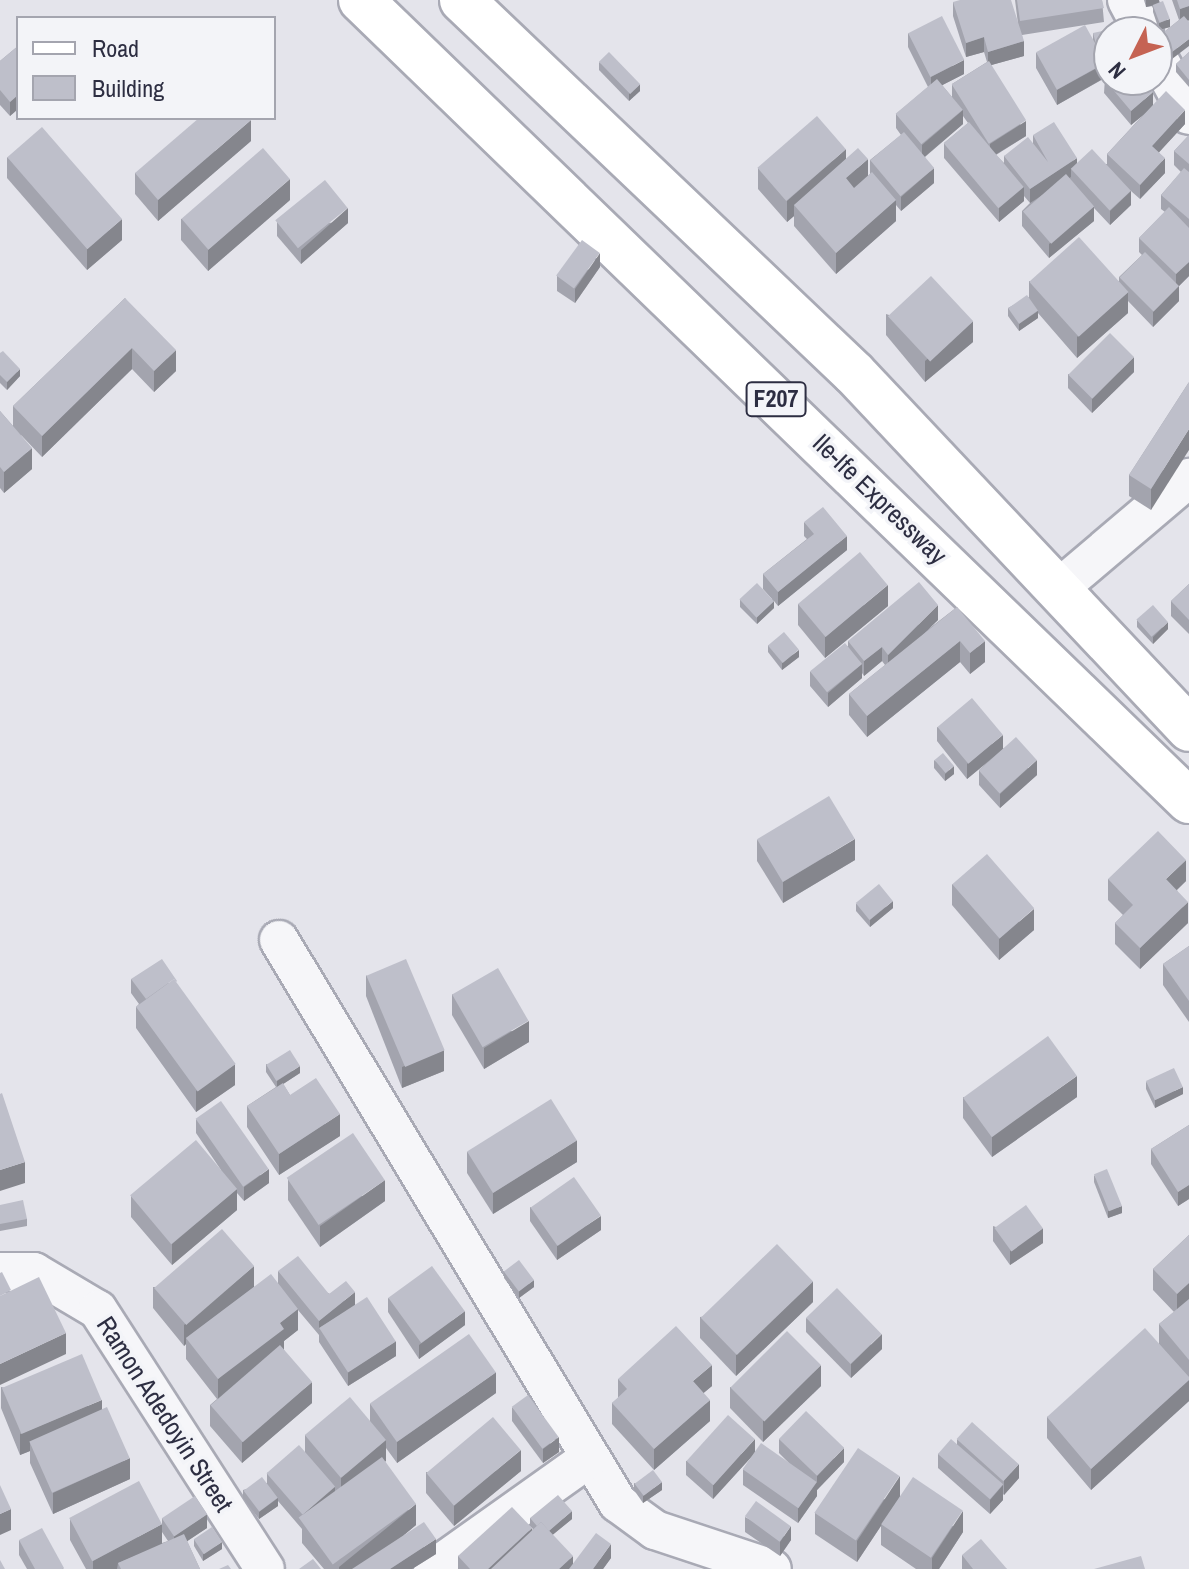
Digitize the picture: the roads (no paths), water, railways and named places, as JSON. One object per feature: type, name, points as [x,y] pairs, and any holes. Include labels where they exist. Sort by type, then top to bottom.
[{"type":"main road","name":"Ile-Ife Expressway","points":[[361,0],[1189,801]]},
{"type":"main road","name":"F207","points":[[462,0],[854,373],[1189,729]]},
{"type":"street","points":[[1173,86],[1189,115]]},
{"type":"street","points":[[1058,589],[1189,478]]},
{"type":"street","points":[[279,940],[588,1459],[618,1503],[655,1530],[772,1569]]},
{"type":"street","name":"Ramon Adedoyin Street","points":[[0,1272],[34,1272],[98,1310],[265,1569]]},
{"type":"street","points":[[433,1569],[588,1459]]}]
